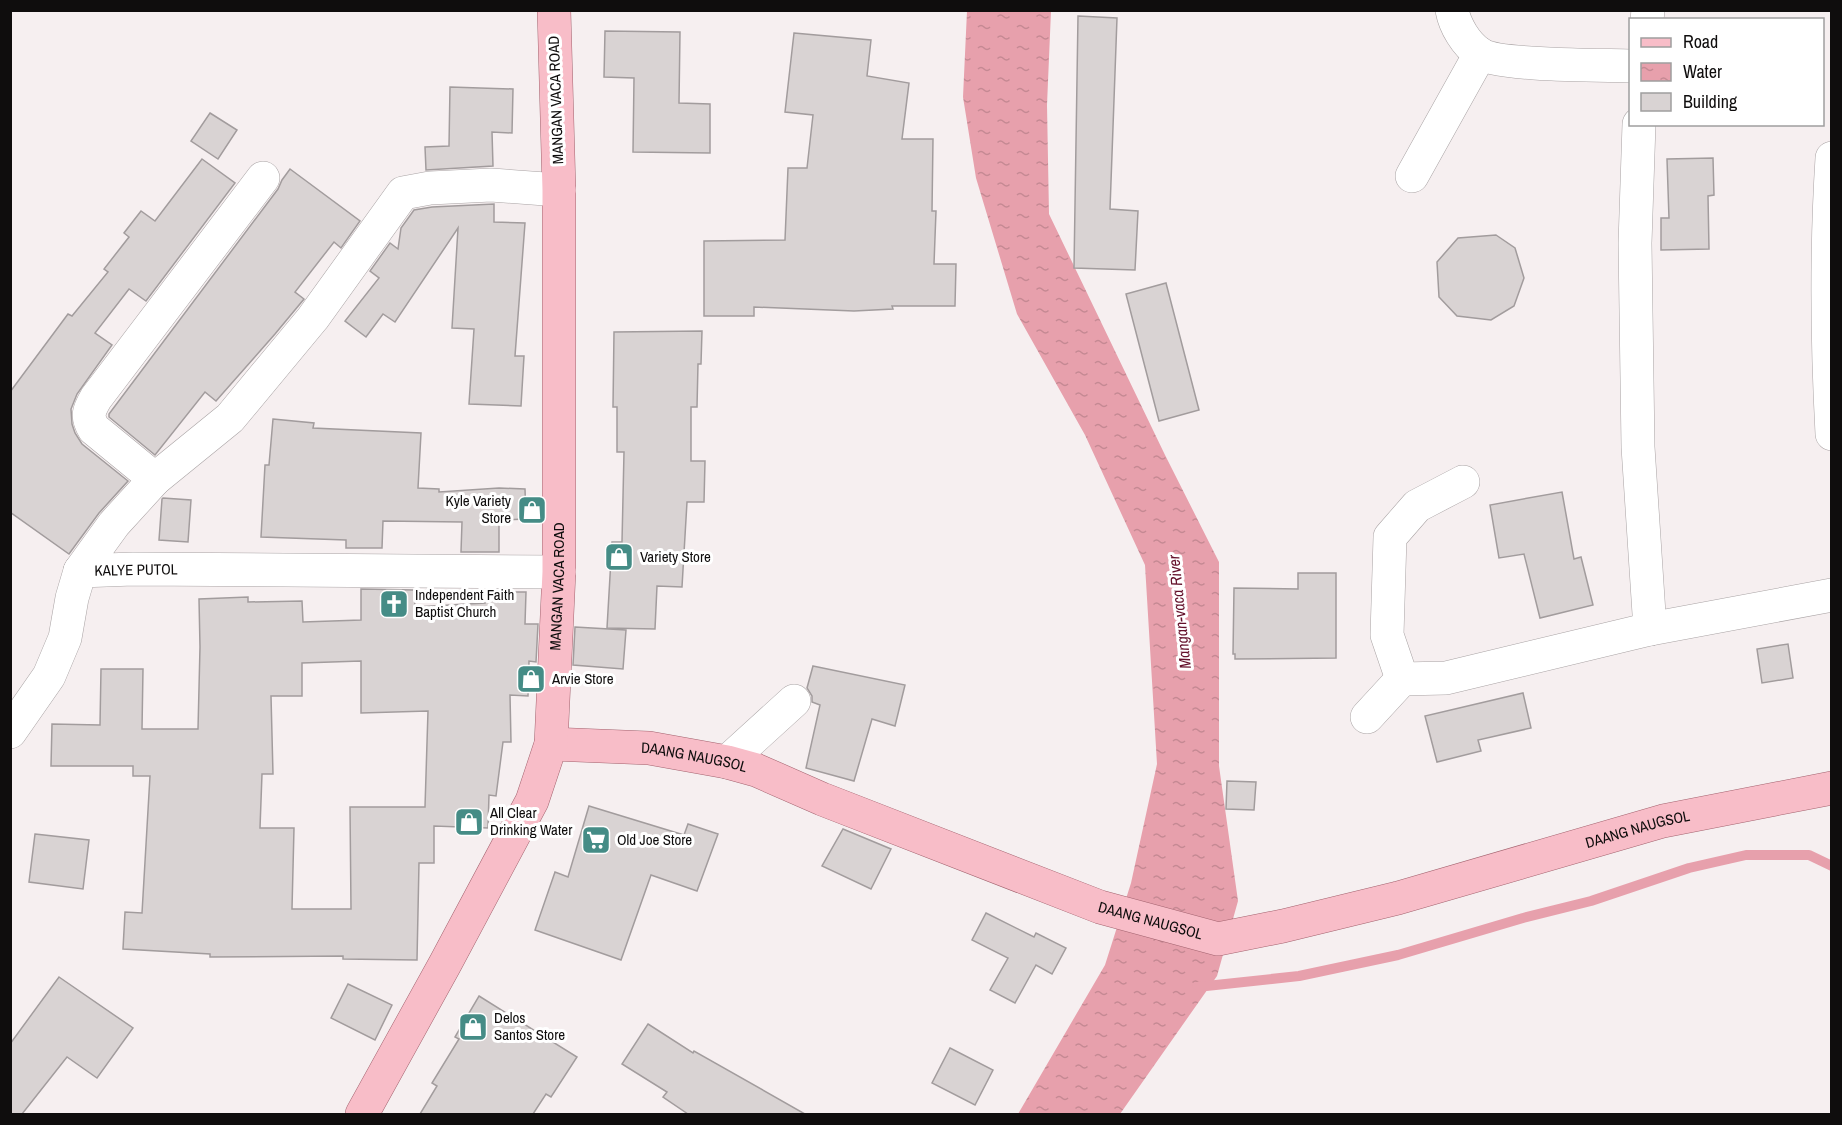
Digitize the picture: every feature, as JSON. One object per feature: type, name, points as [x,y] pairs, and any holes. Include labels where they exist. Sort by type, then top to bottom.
[{"type":"main road","name":"MANGAN VACA ROAD","points":[[362,1114],[532,801],[551,744],[559,572],[559,190],[554,10]]},
{"type":"main road","name":"DAANG NAUGSOL","points":[[551,744],[649,748],[727,762],[756,770],[822,799],[1100,907],[1218,939],[1398,898],[1663,821],[1832,788]]},
{"type":"street","points":[[1452,10],[1465,40],[1480,54],[1501,61],[1629,66]]},
{"type":"street","points":[[1412,176],[1480,54]]},
{"type":"street","points":[[1639,126],[1635,243],[1638,447],[1650,629]]},
{"type":"street","points":[[1832,158],[1829,200],[1828,359],[1832,434]]},
{"type":"street","points":[[155,479],[94,429],[89,420],[91,408],[96,398],[263,178]]},
{"type":"street","name":"KALYE PUTOL","points":[[80,571],[114,525],[155,479],[230,418],[313,318],[403,192],[430,188],[491,185],[559,190]]},
{"type":"street","points":[[1402,680],[1387,635],[1389,537],[1417,506],[1463,482]]},
{"type":"street","name":"KALYE PUTOL","points":[[80,571],[144,569],[559,572]]},
{"type":"street","points":[[10,732],[49,676],[65,638],[72,598],[80,571]]},
{"type":"street","points":[[1367,717],[1402,680],[1446,678],[1650,629],[1832,594]]},
{"type":"street","points":[[727,762],[794,701]]},
{"type":"water","name":"Mangan-vaca River","points":[[967,11],[1051,11],[1047,105],[1049,214],[1219,562],[1219,766],[1238,901],[1217,976],[1120,1114],[1018,1114],[1105,965],[1131,883],[1157,764],[1145,565],[1085,435],[1017,314],[976,178],[963,97]]},
{"type":"building","points":[[1078,16],[1117,18],[1110,209],[1138,211],[1135,270],[1074,268]]},
{"type":"building","points":[[605,31],[680,32],[679,103],[710,104],[710,153],[633,152],[634,78],[604,77]]},
{"type":"building","points":[[794,33],[871,40],[867,76],[909,83],[902,139],[933,139],[932,211],[936,211],[934,264],[956,264],[955,306],[892,306],[893,309],[854,311],[754,307],[754,316],[704,316],[704,241],[785,240],[788,168],[807,168],[813,115],[785,112]]},
{"type":"building","points":[[450,87],[513,89],[512,133],[492,132],[493,166],[426,170],[425,147],[449,146]]},
{"type":"building","points":[[210,113],[237,130],[218,159],[191,141]]},
{"type":"building","points":[[1713,158],[1714,195],[1708,196],[1709,249],[1661,250],[1661,218],[1669,218],[1667,159]]},
{"type":"building","points":[[202,159],[235,183],[146,301],[129,289],[95,333],[112,345],[77,394],[71,409],[72,424],[82,444],[128,481],[99,513],[69,554],[10,512],[10,392],[68,314],[72,316],[108,272],[104,269],[129,237],[124,233],[141,211],[155,221]]},
{"type":"building","points":[[290,169],[360,221],[341,248],[334,242],[295,292],[304,299],[275,334],[216,401],[205,392],[155,455],[109,417],[109,414],[278,189]]},
{"type":"building","points":[[494,204],[494,222],[525,223],[515,356],[524,356],[521,406],[469,404],[474,329],[452,328],[458,228],[395,322],[383,314],[366,337],[345,321],[379,278],[370,271],[390,243],[398,249],[401,228],[414,210]]},
{"type":"building","points":[[1496,235],[1515,248],[1524,278],[1514,306],[1491,320],[1457,316],[1439,297],[1437,262],[1458,238]]},
{"type":"building","points":[[1166,283],[1199,410],[1159,421],[1126,294]]},
{"type":"building","points":[[702,331],[701,364],[698,364],[697,407],[691,407],[691,461],[705,461],[704,502],[687,502],[682,587],[657,586],[655,629],[607,628],[612,542],[622,542],[624,452],[617,452],[617,407],[613,407],[614,332]]},
{"type":"building","points":[[273,419],[314,423],[313,428],[421,433],[418,488],[439,489],[439,492],[499,488],[525,489],[526,519],[499,520],[499,552],[461,552],[462,522],[383,521],[382,548],[346,548],[346,540],[261,537],[265,465],[269,465]]},
{"type":"building","points":[[1562,492],[1574,559],[1581,557],[1593,605],[1540,618],[1524,554],[1499,558],[1490,505]]},
{"type":"building","points":[[163,498],[191,500],[188,542],[159,540]]},
{"type":"building","points":[[1298,573],[1336,573],[1336,658],[1235,659],[1235,654],[1233,654],[1234,588],[1298,589]]},
{"type":"building","points":[[361,589],[414,590],[415,607],[485,603],[484,592],[526,592],[525,624],[538,624],[536,662],[529,661],[528,696],[510,695],[511,742],[503,742],[496,796],[489,795],[488,828],[434,826],[434,863],[419,863],[417,960],[343,959],[343,956],[210,957],[210,954],[123,949],[125,912],[142,913],[150,776],[133,776],[133,766],[51,766],[52,724],[100,725],[101,669],[143,669],[142,729],[198,729],[199,599],[248,597],[248,602],[302,601],[303,622],[361,620]],"holes":[[[361,661],[361,713],[428,711],[425,807],[350,807],[351,909],[292,909],[294,828],[260,828],[262,774],[273,774],[271,696],[302,696],[302,663]]]},
{"type":"building","points":[[575,627],[626,630],[623,669],[573,665]]},
{"type":"building","points":[[1788,644],[1793,678],[1762,683],[1757,649]]},
{"type":"building","points":[[813,666],[905,685],[895,726],[872,719],[854,781],[806,768],[820,705],[812,702],[812,696],[807,688]]},
{"type":"building","points":[[1523,693],[1531,728],[1478,740],[1481,751],[1437,762],[1425,716]]},
{"type":"building","points":[[1227,781],[1256,782],[1254,810],[1226,809]]},
{"type":"building","points":[[589,806],[684,835],[688,824],[718,834],[697,891],[651,875],[621,960],[535,930],[555,872],[568,877]]},
{"type":"building","points":[[843,829],[891,849],[871,889],[822,866]]},
{"type":"building","points":[[35,834],[89,840],[83,889],[29,882]]},
{"type":"building","points":[[986,913],[1034,937],[1036,933],[1066,948],[1052,974],[1036,965],[1015,1003],[990,990],[1008,958],[972,940]]},
{"type":"building","points":[[59,977],[133,1028],[97,1078],[67,1057],[22,1114],[10,1114],[10,1044]]},
{"type":"building","points":[[348,984],[392,1005],[375,1040],[331,1018]]},
{"type":"building","points":[[479,996],[577,1057],[551,1097],[546,1094],[533,1114],[420,1114],[437,1086],[432,1083],[459,1039],[455,1037]]},
{"type":"building","points":[[648,1024],[693,1053],[694,1051],[805,1114],[688,1114],[663,1097],[667,1092],[622,1064]]},
{"type":"building","points":[[950,1048],[993,1070],[975,1105],[932,1083]]},
{"type":"waterway","points":[[1197,987],[1299,976],[1398,955],[1523,918],[1591,901],[1689,868],[1746,855],[1809,855],[1832,866]]},
{"type":"place","name":"Kyle Variety Store","points":[[532,510]]},
{"type":"place","name":"Variety Store","points":[[619,557]]},
{"type":"place","name":"Independent Faith Baptist Church","points":[[394,604]]},
{"type":"place","name":"Arvie Store","points":[[531,679]]},
{"type":"place","name":"All Clear Drinking Water","points":[[469,822]]},
{"type":"place","name":"Old Joe Store","points":[[596,840]]},
{"type":"place","name":"Delos Santos Store","points":[[473,1027]]}]
